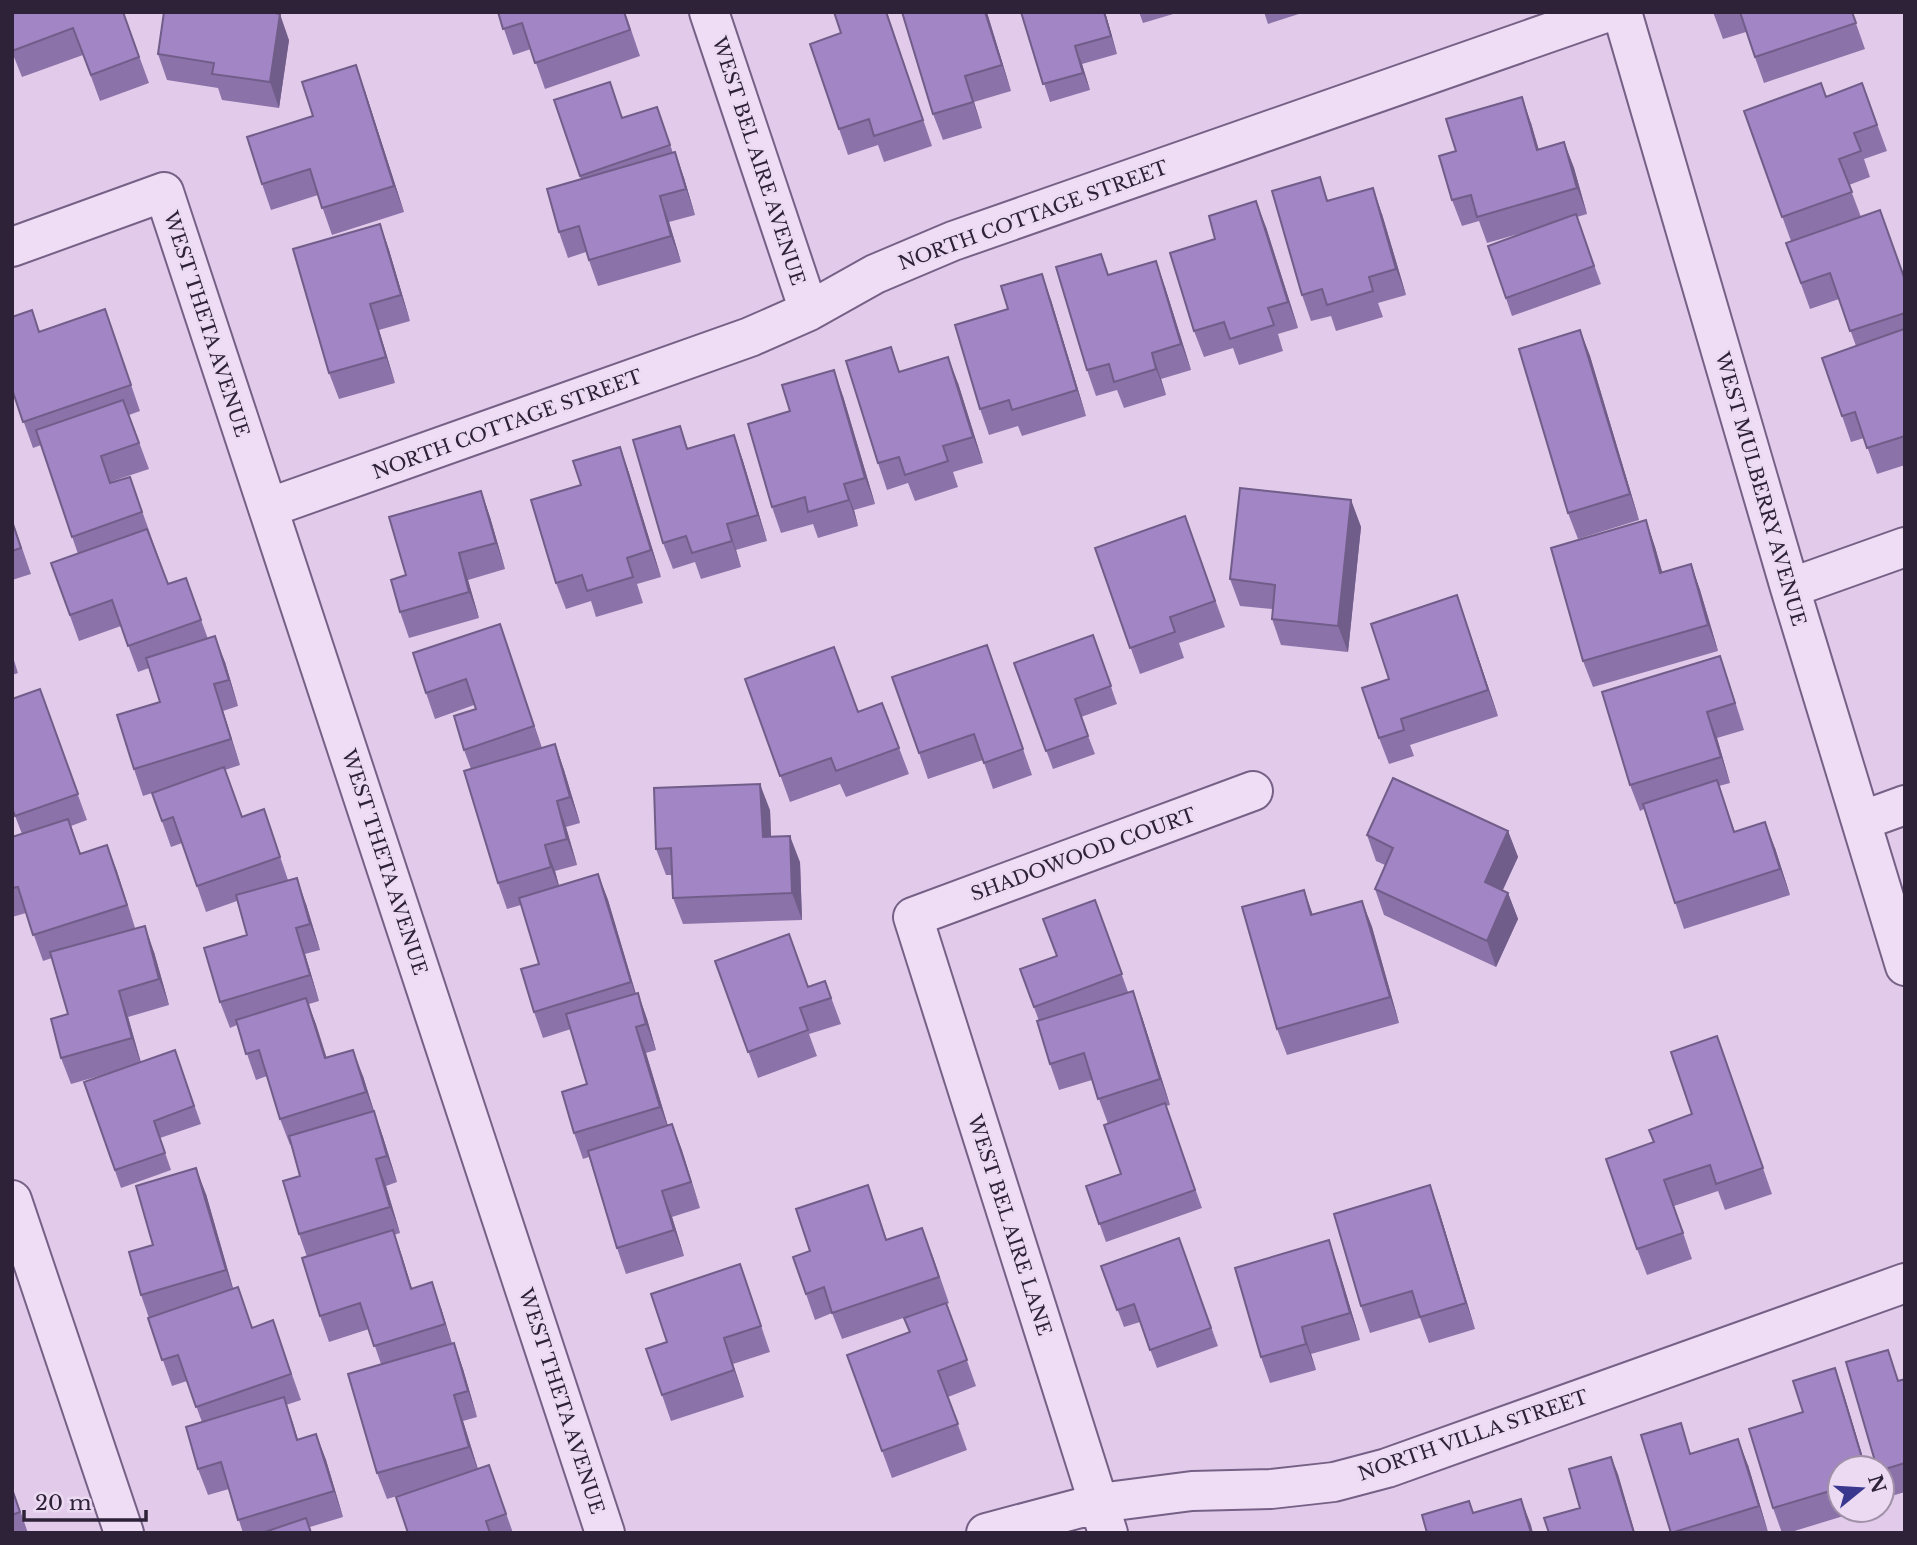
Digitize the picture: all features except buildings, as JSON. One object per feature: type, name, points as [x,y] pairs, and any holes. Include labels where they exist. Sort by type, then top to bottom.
[{"type":"street","name":"WEST BEL AIRE AVENUE","points":[[709,12],[809,311]]},
{"type":"street","name":"NORTH COTTAGE STREET","points":[[268,509],[750,337],[809,311],[875,274],[953,241],[1608,12]]},
{"type":"street","name":"WEST MULBERRY AVENUE","points":[[1622,12],[1790,588],[1905,966]]},
{"type":"street","name":"WEST THETA AVENUE","points":[[12,247],[163,192],[605,1533]]},
{"type":"street","points":[[1790,588],[1905,547]]},
{"type":"street","name":"SHADOWOOD COURT","points":[[913,917],[1253,791]]},
{"type":"street","points":[[1861,821],[1905,805]]},
{"type":"street","name":"WEST BEL AIRE LANE","points":[[913,917],[1103,1518]]},
{"type":"street","points":[[12,1199],[124,1533]]},
{"type":"street","name":"NORTH VILLA STREET","points":[[986,1533],[1103,1518],[1192,1492],[1271,1489],[1321,1483],[1387,1468],[1905,1283]]}]
